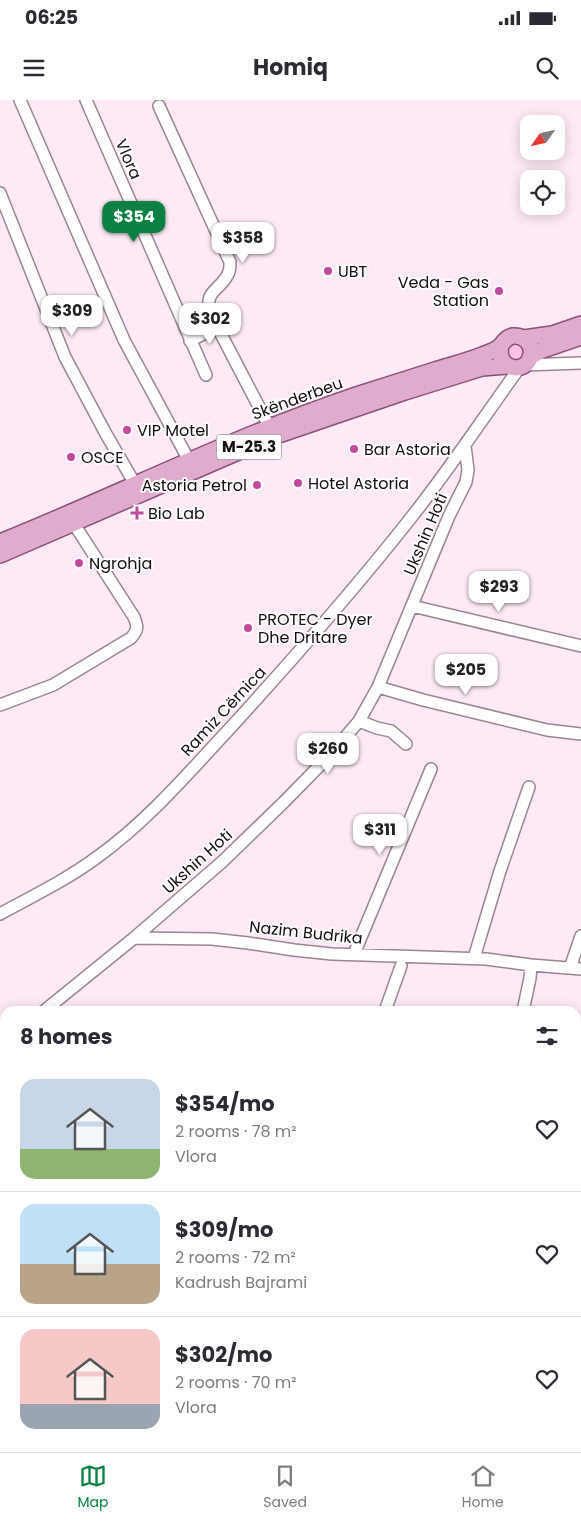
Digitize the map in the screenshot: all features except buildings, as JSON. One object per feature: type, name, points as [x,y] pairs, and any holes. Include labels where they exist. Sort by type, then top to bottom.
[{"type":"main road","name":"M-25.3","points":[[581,324],[552,334],[524,338],[515,336],[506,339],[508,363],[581,337]]},
{"type":"main road","points":[[508,363],[530,346],[524,338]]},
{"type":"main road","name":"Skënderbeu","points":[[0,542],[269,426],[480,356],[508,363]]},
{"type":"main road","name":"Skënderbeu","points":[[0,555],[273,437],[405,392],[508,363]]},
{"type":"street","points":[[20,100],[124,340],[186,453],[187,460]]},
{"type":"street","name":"Vlora","points":[[86,100],[206,376]]},
{"type":"street","points":[[159,106],[230,262],[229,273],[212,293],[208,302],[210,313],[269,426]]},
{"type":"street","points":[[0,193],[65,357],[135,484]]},
{"type":"street","points":[[190,341],[218,326]]},
{"type":"street","points":[[503,390],[502,380],[508,363],[581,363]]},
{"type":"street","name":"Ramiz Cërnica","points":[[0,914],[56,884],[96,859],[131,831],[179,783],[305,646],[405,525],[465,446],[503,390],[508,363]]},
{"type":"street","name":"Ukshin Hoti","points":[[50,1006],[134,938],[222,862],[330,755],[359,721],[378,687],[449,516],[466,482],[468,470],[465,446]]},
{"type":"street","points":[[0,705],[53,685],[131,638],[137,632],[138,626],[134,618],[74,524]]},
{"type":"street","points":[[412,606],[581,646]]},
{"type":"street","points":[[378,687],[547,730],[581,734]]},
{"type":"street","points":[[359,721],[376,728],[391,731],[406,744]]},
{"type":"street","points":[[354,954],[431,769]]},
{"type":"street","points":[[474,958],[500,871],[529,788]]},
{"type":"street","name":"Nazim Budrika","points":[[134,938],[248,942],[313,952],[474,958],[575,968],[581,936]]},
{"type":"street","points":[[524,1006],[531,965]]},
{"type":"street","points":[[386,1006],[401,966]]},
{"type":"shaded area","points":[[519,341],[526,351],[521,361],[509,360],[506,348],[508,345]]},
{"type":"place","name":"UBT","points":[[328,271]]},
{"type":"place","name":"Veda - Gas Station","points":[[499,291]]},
{"type":"place","name":"VIP Motel","points":[[127,430]]},
{"type":"place","name":"Bar Astoria","points":[[354,449]]},
{"type":"place","name":"OSCE","points":[[71,457]]},
{"type":"place","name":"Hotel Astoria","points":[[298,483]]},
{"type":"place","name":"Astoria Petrol","points":[[257,485]]},
{"type":"place","name":"Bio Lab","points":[[137,513]]},
{"type":"place","name":"Ngrohja","points":[[79,563]]},
{"type":"place","name":"PROTEC - Dyer Dhe Dritare","points":[[248,628]]}]
